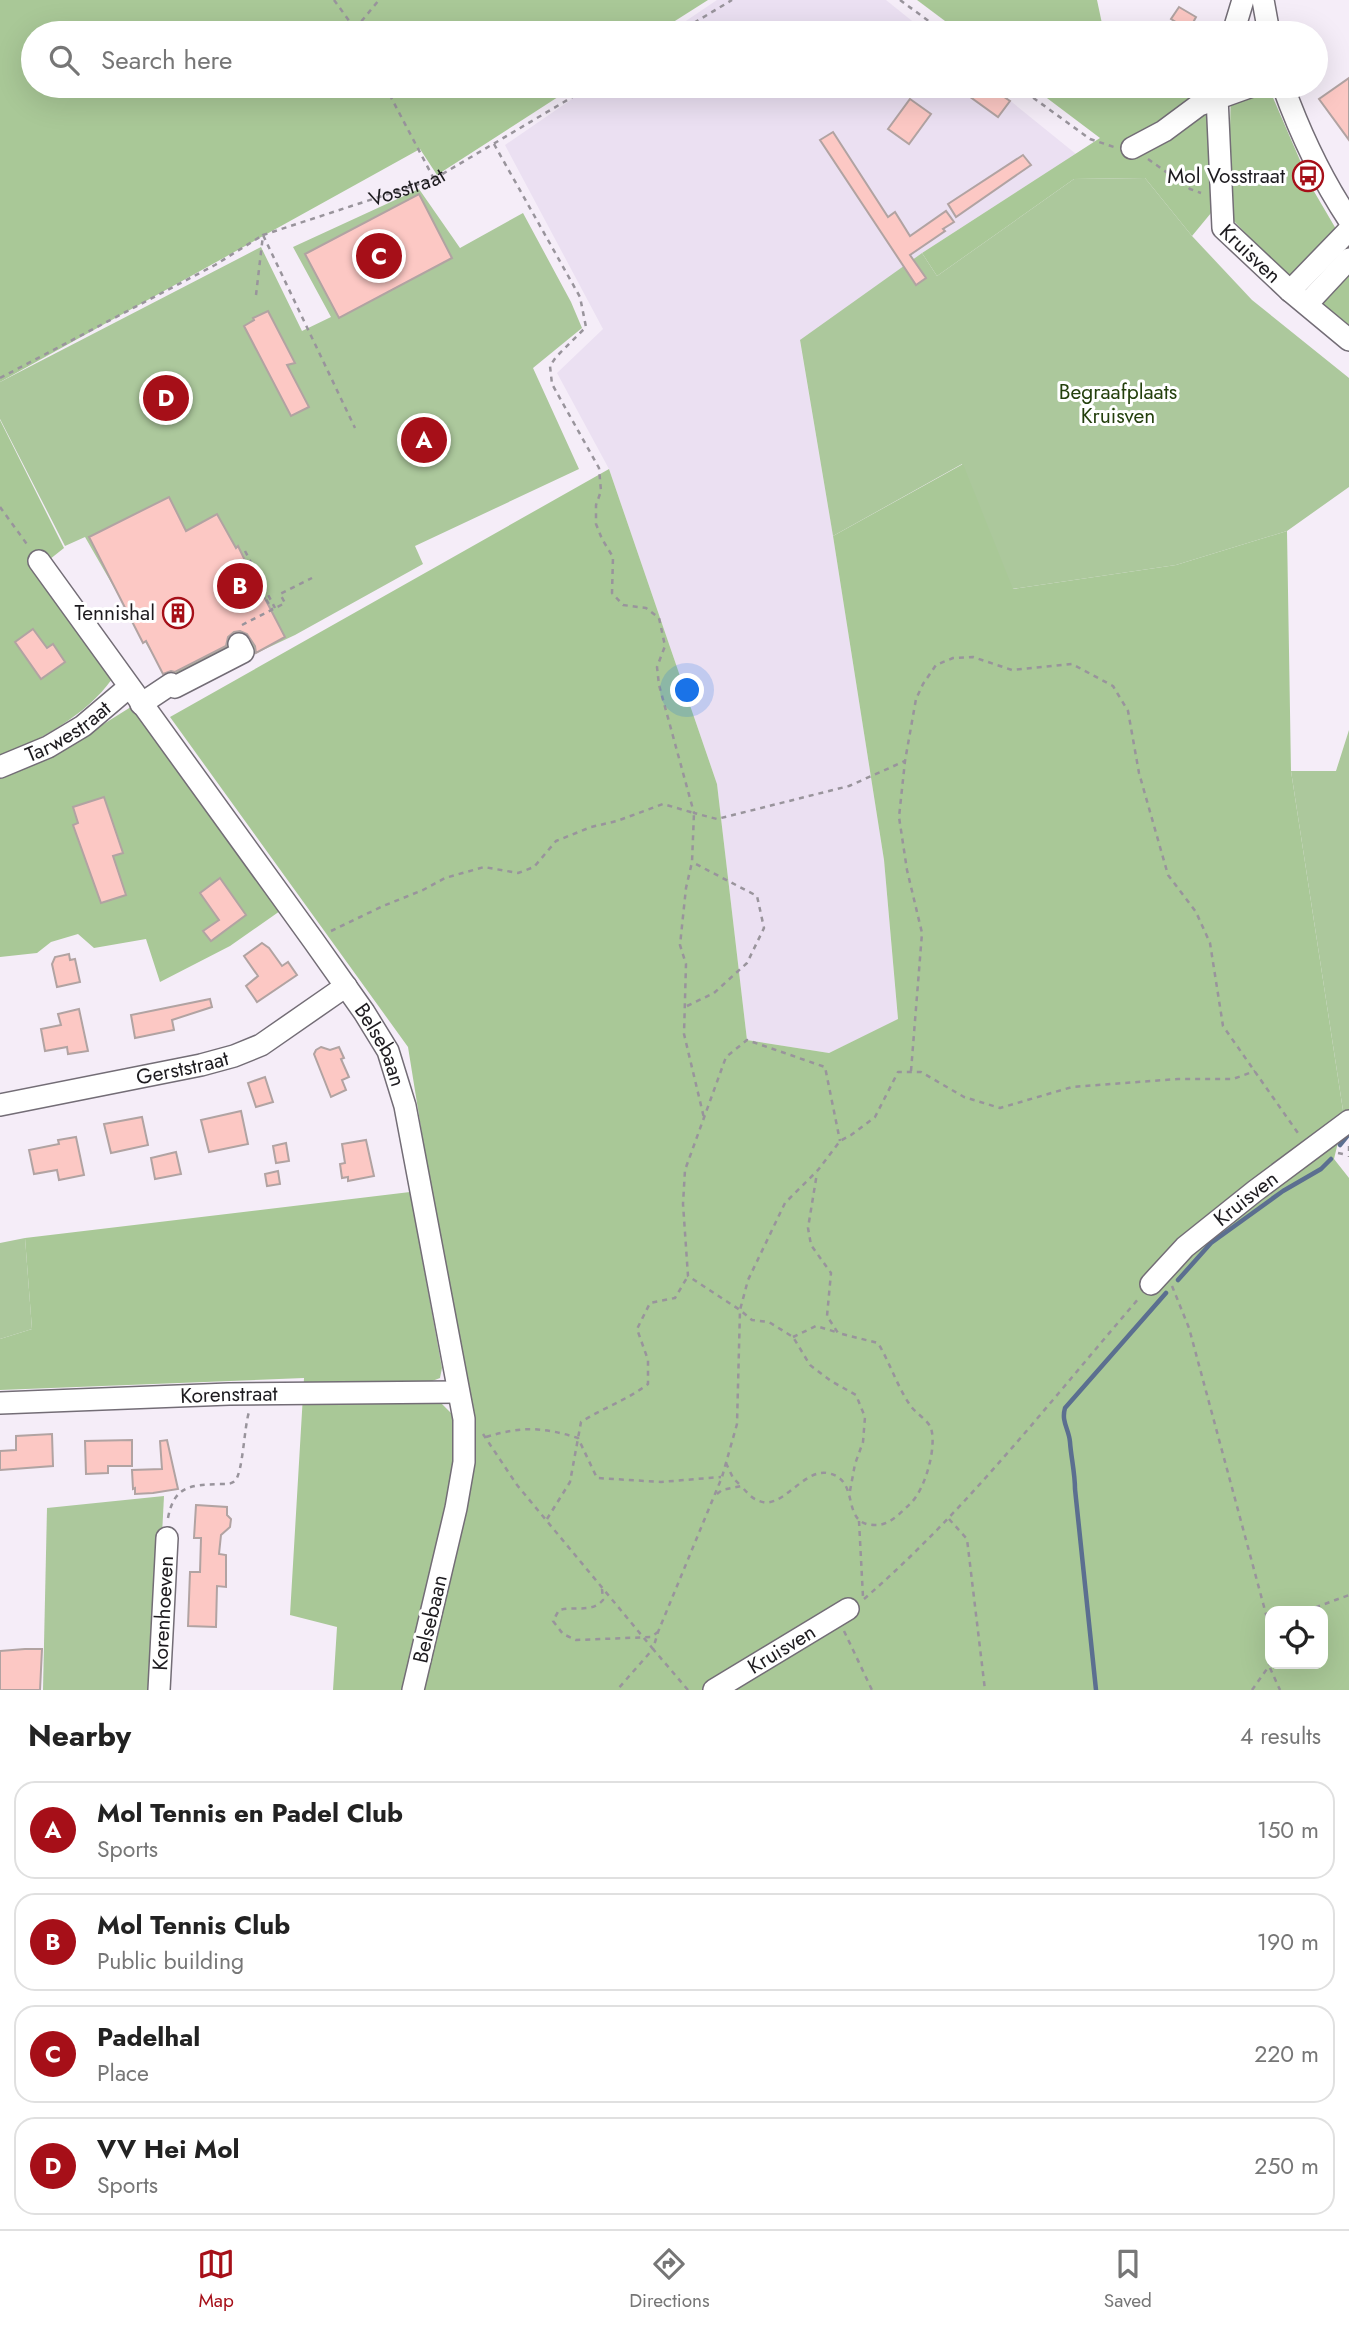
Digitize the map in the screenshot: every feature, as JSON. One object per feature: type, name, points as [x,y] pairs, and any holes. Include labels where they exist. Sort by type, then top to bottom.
[{"type":"street","points":[[1236,21],[1243,0]]},
{"type":"street","points":[[1264,0],[1267,21]]},
{"type":"street","points":[[1132,148],[1164,131],[1209,98]]},
{"type":"street","name":"Kruisven","points":[[1219,98],[1223,228],[1349,340]]},
{"type":"street","points":[[1287,98],[1315,163],[1349,220]]},
{"type":"street","name":"Kruisven","points":[[1299,298],[1349,230]]},
{"type":"street","points":[[1299,298],[1349,259]]},
{"type":"street","name":"Belsebaan","points":[[39,561],[346,986],[388,1051],[405,1106],[464,1419],[464,1462],[456,1508],[413,1690]]},
{"type":"street","name":"Tarwestraat","points":[[0,767],[48,747],[135,695],[171,684],[175,687],[243,652],[238,636]]},
{"type":"street","name":"Gerststraat","points":[[0,1105],[234,1056],[261,1045],[346,986]]},
{"type":"street","name":"Kruisven","points":[[1158,1276],[1185,1247],[1349,1121]]},
{"type":"street","name":"Korenstraat","points":[[0,1403],[265,1394],[458,1392]]},
{"type":"street","name":"Korenhoeven","points":[[159,1690],[167,1538]]},
{"type":"street","name":"Kruisven","points":[[714,1690],[850,1608]]},
{"type":"path","points":[[334,0],[349,21]]},
{"type":"path","points":[[362,21],[379,0]]},
{"type":"path","points":[[697,21],[732,0]]},
{"type":"path","points":[[900,0],[929,21]]},
{"type":"path","points":[[391,98],[433,179]]},
{"type":"path","name":"Vosstraat","points":[[0,378],[215,265],[263,235],[433,179],[571,98]]},
{"type":"path","points":[[1034,98],[1090,139],[1110,146],[1132,148],[1190,189],[1221,199]]},
{"type":"path","points":[[494,145],[580,297],[586,327],[550,366],[552,384],[599,468],[601,491],[596,505],[596,524],[613,557],[612,593],[623,606],[646,608],[659,618],[665,646],[657,667],[659,685],[694,813],[692,862],[686,888],[680,945],[686,964],[687,1006],[684,1034],[704,1118]]},
{"type":"path","points":[[256,295],[263,235]]},
{"type":"path","points":[[263,235],[355,428]]},
{"type":"path","points":[[0,507],[39,561]]},
{"type":"path","points":[[245,551],[274,608]]},
{"type":"path","points":[[238,636],[274,608],[285,603],[280,594],[312,578]]},
{"type":"path","points":[[911,1071],[922,933],[907,870],[899,817],[916,699],[936,665],[954,658],[973,657],[1012,670],[1072,664],[1113,686],[1128,711],[1139,773],[1168,875],[1196,912],[1210,943],[1223,1026],[1310,1150]]},
{"type":"path","points":[[313,940],[445,878],[484,867],[518,873],[534,867],[555,841],[663,804],[717,819],[849,786],[905,761]]},
{"type":"path","points":[[687,1006],[714,993],[747,963],[764,928],[757,896],[692,862]]},
{"type":"path","points":[[547,1519],[570,1482],[581,1422],[632,1396],[648,1384],[649,1360],[637,1329],[650,1303],[675,1298],[688,1276],[683,1204],[685,1170],[726,1057],[747,1040],[825,1067],[840,1141]]},
{"type":"path","points":[[617,1690],[653,1649],[722,1477],[737,1424],[740,1310],[748,1280],[785,1203],[818,1170],[840,1141],[875,1117],[898,1073],[921,1072],[964,1097],[1000,1108],[1072,1087],[1178,1079],[1233,1079],[1255,1071]]},
{"type":"path","points":[[1349,1146],[1349,1157]]},
{"type":"path","points":[[818,1170],[808,1228],[811,1245],[831,1273],[827,1316],[838,1333]]},
{"type":"path","points":[[688,1276],[752,1320],[769,1322],[793,1337],[810,1365],[856,1395],[865,1417],[863,1442],[850,1491],[853,1514],[859,1521],[876,1525],[892,1521],[918,1495],[927,1478],[933,1440],[930,1426],[910,1406],[878,1343],[816,1326],[793,1337]]},
{"type":"path","points":[[850,1608],[902,1567],[949,1519],[1158,1276],[1189,1328],[1265,1610]]},
{"type":"path","points":[[167,1538],[170,1507],[176,1495],[197,1485],[229,1484],[236,1480],[245,1425],[250,1412],[265,1394]]},
{"type":"path","points":[[464,1419],[486,1437],[517,1485],[641,1637],[688,1690]]},
{"type":"path","points":[[486,1437],[500,1432],[539,1428],[578,1438]]},
{"type":"path","points":[[578,1438],[597,1478],[661,1482],[722,1477]]},
{"type":"path","points":[[726,1463],[733,1478],[758,1501],[773,1502],[813,1474],[824,1472],[836,1475],[850,1491]]},
{"type":"path","points":[[714,1496],[722,1490],[741,1486]]},
{"type":"path","points":[[949,1519],[967,1539],[985,1690]]},
{"type":"path","points":[[859,1521],[849,1646],[872,1690]]},
{"type":"path","points":[[602,1589],[603,1600],[598,1606],[591,1609],[574,1607],[559,1610],[553,1621],[563,1633],[576,1640],[651,1637],[658,1632]]},
{"type":"path","points":[[1319,1606],[1349,1595]]},
{"type":"path","points":[[1252,1690],[1267,1669]]},
{"type":"path","points":[[1270,1669],[1280,1690]]},
{"type":"shaded area","points":[[717,0],[886,0],[912,21],[686,21]]},
{"type":"shaded area","points":[[574,98],[1007,98],[1076,154],[922,253],[800,341],[884,860],[898,1020],[829,1053],[747,1040],[717,784],[609,469],[557,373],[603,329],[505,145]]},
{"type":"green space","points":[[0,0],[708,0],[675,21],[21,21],[21,98],[556,98],[437,175],[420,149],[0,382]]},
{"type":"green space","points":[[917,0],[1097,0],[1101,21],[945,21]]},
{"type":"green space","points":[[1047,98],[1213,98],[1211,213],[1192,236],[1145,178],[1074,179],[937,276],[922,253],[1100,138]]},
{"type":"green space","points":[[1231,98],[1273,98],[1312,188],[1336,229],[1288,277],[1228,215]]},
{"type":"green space","name":"Begraafplaats Kruisven","points":[[1145,178],[1192,236],[1252,300],[1349,378],[1349,487],[1287,531],[1176,565],[1012,589],[962,464],[833,536],[800,340],[922,253],[937,276],[1074,179]]},
{"type":"green space","points":[[419,189],[460,248],[523,213],[582,328],[533,368],[579,469],[415,546],[423,564],[295,635],[174,692],[85,537],[65,546],[0,419],[0,382],[261,247],[302,331],[331,317],[293,247]]},
{"type":"green space","points":[[1349,271],[1349,332],[1318,305]]},
{"type":"green space","points":[[0,420],[64,548],[35,571],[112,679],[102,692],[76,715],[46,735],[0,758]]},
{"type":"green space","points":[[963,464],[1013,589],[1176,565],[1287,531],[1291,771],[1344,1117],[1334,1159],[1349,1178],[1349,1690],[422,1690],[466,1513],[474,1458],[408,1047],[170,717],[609,469],[717,784],[747,1040],[829,1053],[898,1019],[884,860],[833,536]]},
{"type":"green space","points":[[134,705],[280,911],[230,946],[160,982],[146,939],[94,948],[78,934],[51,942],[37,953],[0,957],[0,779],[51,757]]},
{"type":"green space","points":[[1349,730],[1349,1113],[1344,1117],[1291,771],[1336,771]]},
{"type":"green space","points":[[410,1192],[442,1368],[440,1378],[427,1383],[427,1399],[441,1403],[454,1416],[452,1432],[455,1468],[450,1499],[402,1690],[333,1690],[337,1627],[290,1615],[304,1378],[0,1390],[0,1339],[32,1329],[25,1238]]},
{"type":"green space","points":[[25,1238],[32,1329],[0,1339],[0,1243]]},
{"type":"green space","points":[[164,1496],[154,1690],[43,1690],[47,1508]]},
{"type":"building","points":[[1179,7],[1196,17],[1194,21],[1171,19]]},
{"type":"building","points":[[1349,78],[1349,140],[1319,99],[1328,98],[1328,93]]},
{"type":"building","points":[[972,98],[1006,98],[1010,101],[998,117]]},
{"type":"building","points":[[910,99],[931,114],[909,144],[888,129]]},
{"type":"building","points":[[833,132],[888,217],[895,212],[910,236],[946,211],[954,222],[910,255],[926,278],[916,285],[820,140]]},
{"type":"building","points":[[1023,155],[1031,165],[956,217],[948,204]]},
{"type":"building","points":[[419,194],[452,258],[339,318],[305,254]]},
{"type":"building","points":[[268,311],[295,363],[287,365],[309,407],[291,416],[244,326]]},
{"type":"building","name":"Tennishal","points":[[169,497],[186,531],[217,514],[236,548],[238,546],[253,577],[257,575],[263,588],[260,589],[285,637],[256,653],[247,634],[234,632],[228,637],[226,646],[175,672],[163,674],[146,641],[143,643],[89,537]]},
{"type":"building","points":[[33,629],[47,648],[53,644],[65,662],[41,679],[15,642]]},
{"type":"building","points":[[104,797],[123,853],[113,856],[126,895],[101,903],[73,825],[78,823],[73,807]]},
{"type":"building","points":[[220,878],[246,915],[211,941],[203,931],[219,920],[200,893]]},
{"type":"building","points":[[262,943],[282,966],[288,962],[297,975],[257,1002],[246,986],[258,976],[244,956]]},
{"type":"building","points":[[69,954],[70,960],[75,959],[80,982],[57,987],[52,964],[55,957]]},
{"type":"building","points":[[210,999],[212,1007],[172,1020],[174,1030],[135,1038],[131,1015]]},
{"type":"building","points":[[79,1009],[88,1051],[68,1054],[67,1047],[45,1051],[41,1029],[61,1025],[58,1014]]},
{"type":"building","points":[[321,1047],[330,1050],[339,1047],[349,1077],[342,1080],[346,1090],[331,1097],[314,1054]]},
{"type":"building","points":[[265,1077],[273,1102],[256,1107],[248,1083]]},
{"type":"building","points":[[241,1111],[248,1144],[209,1152],[201,1120]]},
{"type":"building","points":[[142,1117],[148,1145],[111,1153],[104,1124]]},
{"type":"building","points":[[76,1137],[84,1175],[59,1180],[57,1170],[34,1174],[29,1150],[59,1144],[58,1140]]},
{"type":"building","points":[[366,1140],[374,1176],[348,1181],[348,1177],[342,1178],[340,1164],[345,1163],[342,1144]]},
{"type":"building","points":[[286,1143],[289,1161],[276,1163],[273,1146]]},
{"type":"building","points":[[176,1152],[181,1174],[155,1179],[151,1158]]},
{"type":"building","points":[[278,1171],[280,1184],[267,1186],[265,1174]]},
{"type":"building","points":[[52,1434],[53,1466],[0,1470],[0,1451],[16,1450],[16,1436]]},
{"type":"building","points":[[132,1440],[132,1466],[108,1466],[108,1473],[86,1474],[85,1441]]},
{"type":"building","points":[[167,1440],[178,1489],[135,1494],[132,1470],[162,1469],[160,1441]]},
{"type":"building","points":[[196,1505],[227,1507],[227,1515],[231,1519],[230,1527],[221,1535],[219,1554],[226,1555],[226,1587],[217,1586],[216,1627],[188,1626],[190,1572],[200,1572],[201,1538],[194,1538]]},
{"type":"building","points":[[42,1649],[40,1690],[0,1690],[0,1651]]},
{"type":"waterway","points":[[1340,1145],[1349,1134]]},
{"type":"waterway","points":[[1178,1280],[1211,1243],[1283,1191],[1321,1169],[1331,1159]]},
{"type":"waterway","points":[[1096,1690],[1074,1471],[1064,1413],[1065,1408],[1166,1293]]},
{"type":"place","name":"Mol Vosstraat","points":[[1308,176]]},
{"type":"place","name":"Padelhal","points":[[379,256]]},
{"type":"place","name":"VV Hei Mol","points":[[166,398]]},
{"type":"place","name":"Mol Tennis en Padel Club","points":[[424,440]]},
{"type":"place","name":"Mol Tennis Club","points":[[240,586]]},
{"type":"place","name":"Tennishal","points":[[178,613]]}]
